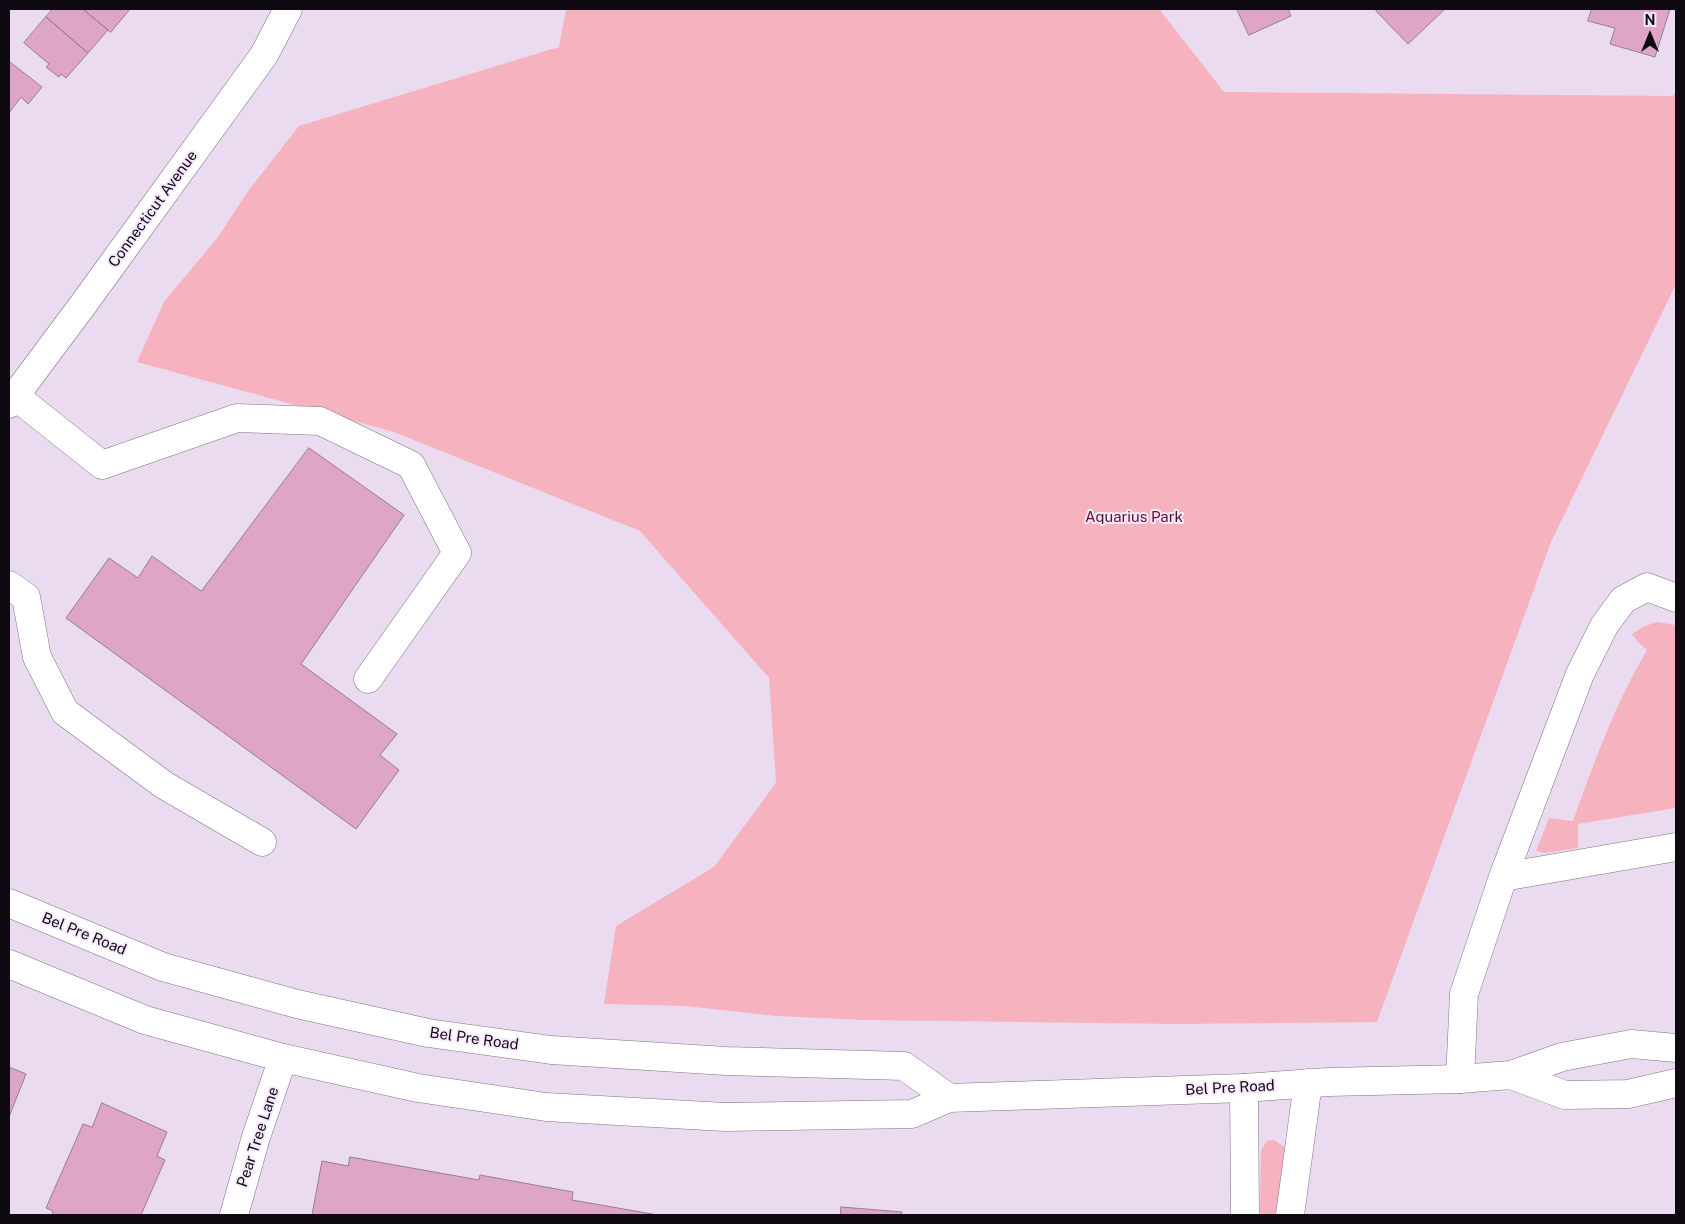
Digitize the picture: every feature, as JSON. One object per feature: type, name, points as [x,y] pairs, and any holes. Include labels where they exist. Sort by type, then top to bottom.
[{"type":"main road","name":"Connecticut Avenue","points":[[12,400],[264,55],[288,9]]},
{"type":"main road","points":[[12,400],[102,465],[237,418],[320,422],[411,465],[457,553],[368,678]]},
{"type":"main road","points":[[9,585],[26,597],[37,658],[64,712],[164,786],[262,842]]},
{"type":"main road","points":[[1460,1079],[1464,994],[1503,877],[1580,674],[1604,626],[1623,600],[1647,587],[1676,598]]},
{"type":"main road","points":[[1503,877],[1676,847]]},
{"type":"main road","name":"Bel Pre Road","points":[[9,903],[163,967],[296,1004],[428,1033],[552,1050],[726,1060],[904,1066],[949,1098]]},
{"type":"main road","name":"Bel Pre Road","points":[[9,964],[145,1020],[283,1058],[418,1088],[546,1107],[725,1117],[912,1114],[949,1098],[1244,1088],[1308,1083],[1460,1079],[1511,1075],[1562,1057],[1631,1044],[1676,1048]]},
{"type":"main road","name":"Pear Tree Lane","points":[[234,1215],[256,1137],[283,1058]]},
{"type":"main road","name":"Bel Pre Road","points":[[1511,1075],[1565,1095],[1628,1094],[1676,1083]]},
{"type":"main road","points":[[1290,1215],[1308,1083]]},
{"type":"main road","points":[[1244,1088],[1246,1215]]},
{"type":"green space","name":"Aquarius Park","points":[[566,9],[1159,9],[1224,92],[1673,96],[1676,92],[1676,284],[1551,542],[1377,1022],[1178,1024],[864,1020],[776,1016],[685,1006],[604,1004],[616,926],[714,867],[776,783],[769,678],[640,531],[394,432],[137,362],[164,302],[218,237],[248,191],[299,126],[559,47]]},
{"type":"green space","points":[[1656,622],[1676,625],[1676,808],[1578,824],[1578,848],[1545,853],[1536,851],[1549,818],[1573,821],[1615,712],[1647,650],[1632,634]]},
{"type":"green space","points":[[1274,1140],[1283,1146],[1286,1151],[1277,1215],[1260,1215],[1261,1150],[1267,1141]]},
{"type":"building","points":[[53,9],[83,9],[108,30],[88,53],[46,17]]},
{"type":"building","points":[[83,9],[130,9],[111,32]]},
{"type":"building","points":[[1237,9],[1288,9],[1291,16],[1249,35]]},
{"type":"building","points":[[1378,9],[1445,9],[1408,44],[1376,11]]},
{"type":"building","points":[[1592,9],[1670,9],[1655,57],[1610,44],[1615,28],[1588,21]]},
{"type":"building","points":[[46,17],[88,53],[66,78],[61,74],[59,77],[46,67],[49,64],[24,43]]},
{"type":"building","points":[[10,62],[42,87],[28,104],[21,97],[9,113],[9,64]]},
{"type":"building","points":[[309,448],[404,515],[301,664],[397,734],[380,755],[399,770],[356,829],[66,618],[109,558],[138,578],[152,556],[201,591]]},
{"type":"building","points":[[9,1067],[26,1074],[9,1117]]},
{"type":"building","points":[[102,1103],[167,1132],[157,1156],[165,1160],[141,1215],[52,1215],[53,1211],[46,1208],[83,1124],[92,1127]]},
{"type":"building","points":[[350,1157],[479,1180],[480,1175],[573,1192],[572,1200],[658,1215],[312,1215],[322,1161],[348,1166]]},
{"type":"building","points":[[841,1207],[902,1212],[901,1215],[841,1215]]}]
